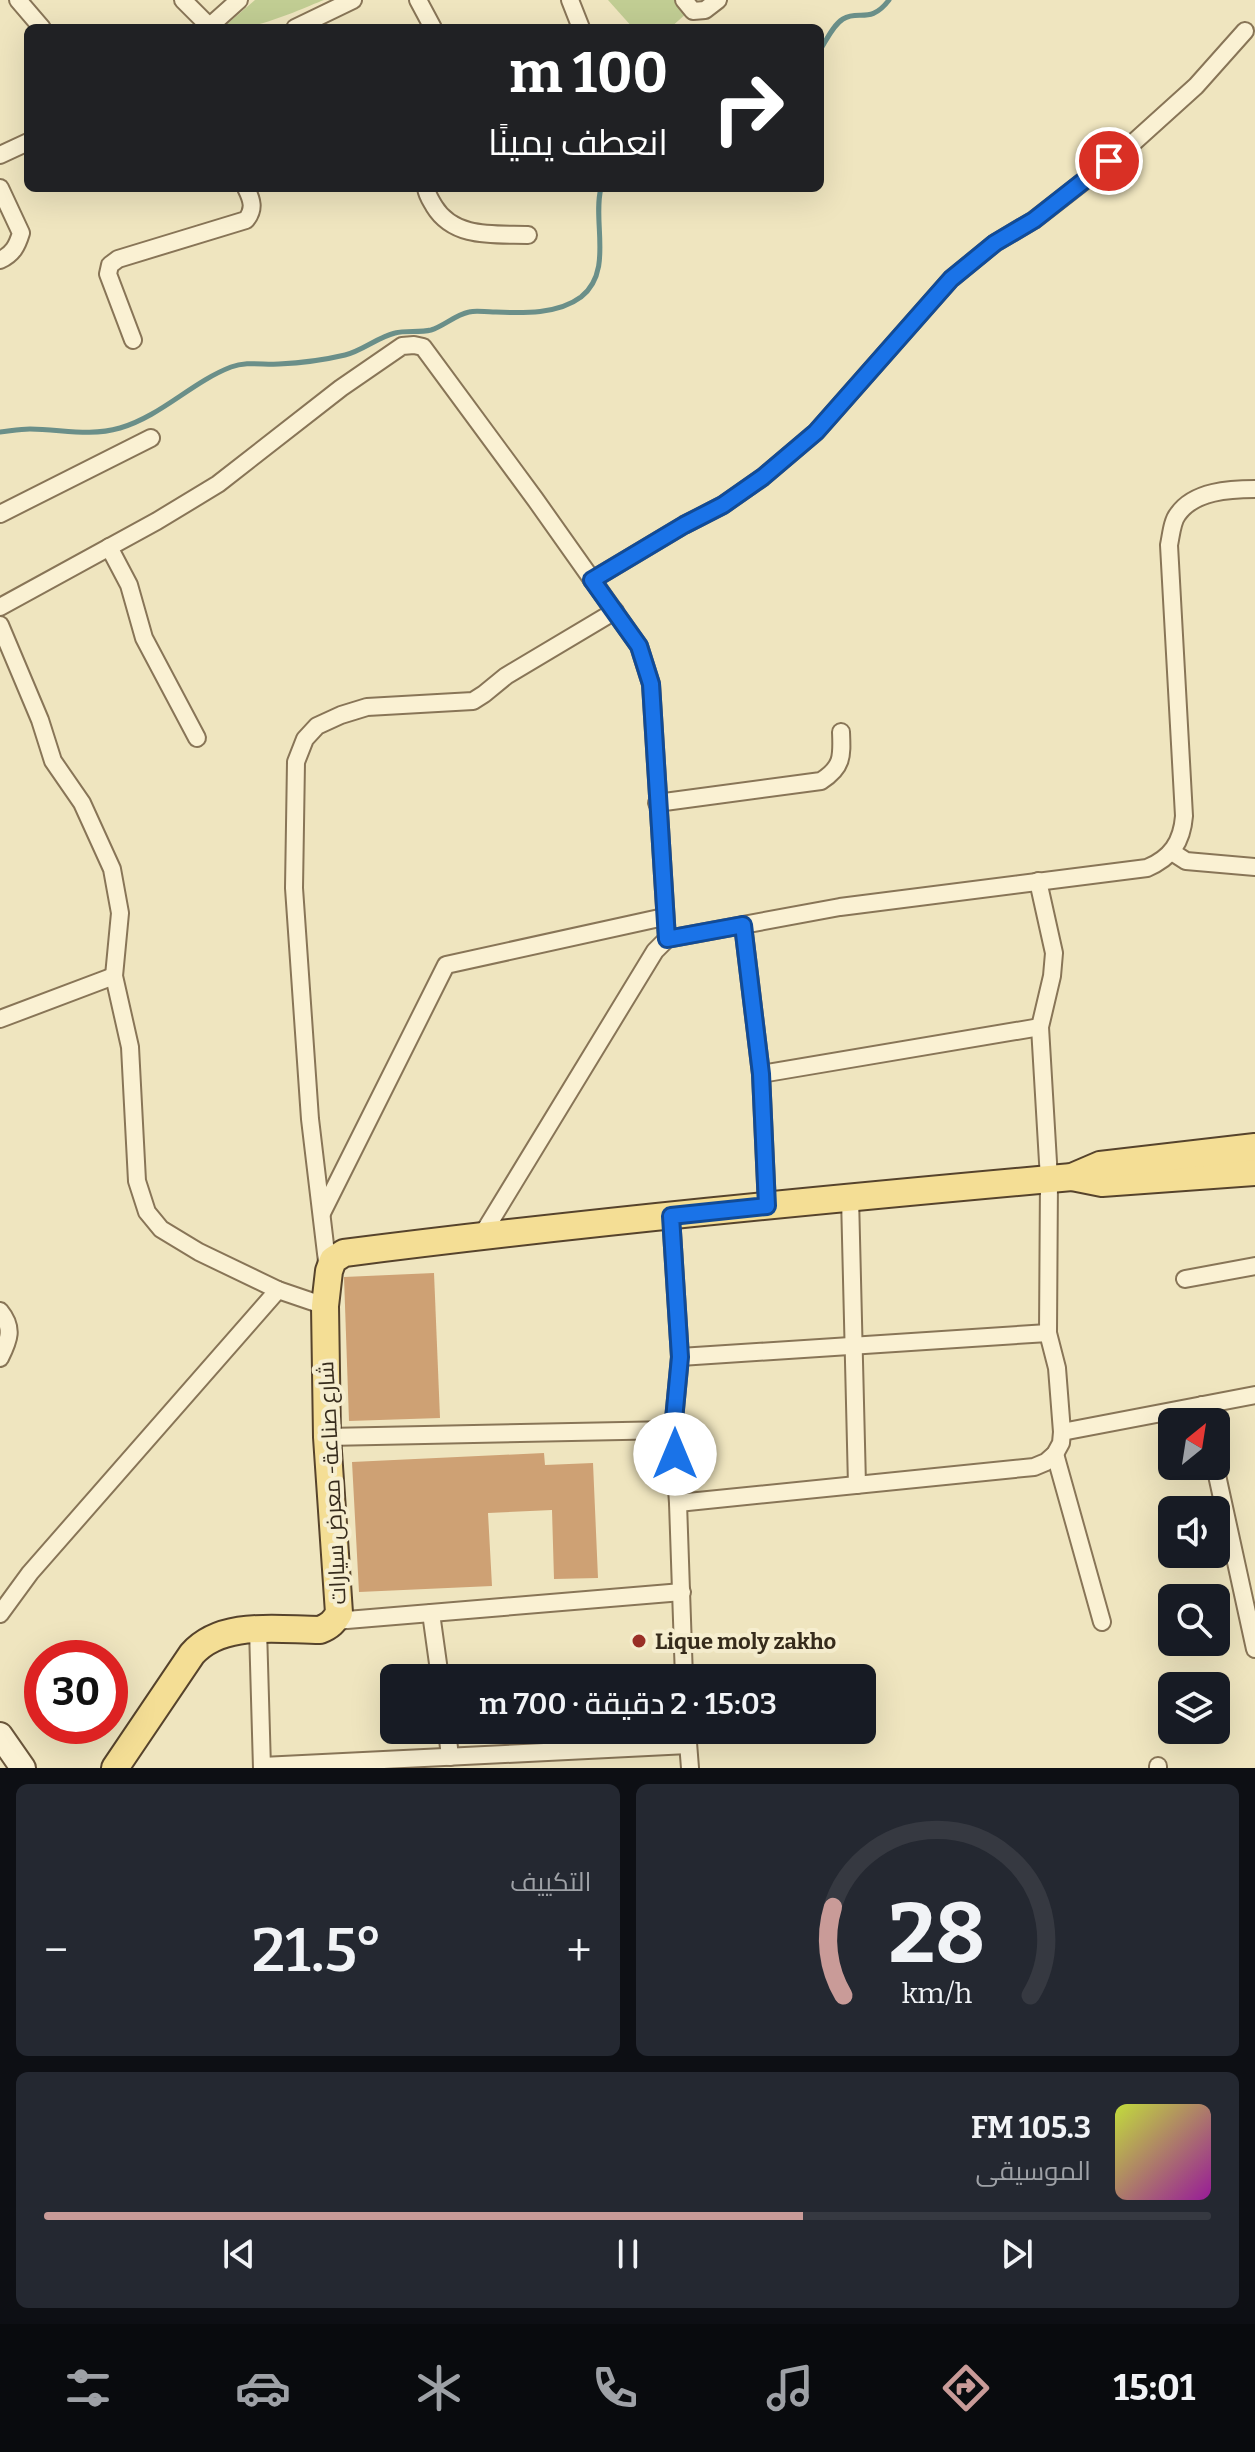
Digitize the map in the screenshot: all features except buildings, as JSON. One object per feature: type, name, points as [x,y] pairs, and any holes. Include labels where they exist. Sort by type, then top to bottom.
[{"type":"main road","points":[[1061,1178],[1100,1165],[1255,1147]]},
{"type":"main road","points":[[336,1262],[482,1235],[850,1197],[1061,1178],[1102,1183],[1255,1172]]},
{"type":"main road","name":"شارع صناعة- معرض سيارات","points":[[115,1768],[198,1647],[223,1633],[258,1629],[320,1630],[335,1621],[339,1613],[327,1437],[325,1306],[336,1262]]},
{"type":"main road","points":[[0,1735],[23,1768]]},
{"type":"street","points":[[18,0],[39,24]]},
{"type":"street","points":[[183,0],[207,24]]},
{"type":"street","points":[[213,24],[239,0]]},
{"type":"street","points":[[305,24],[353,0]]},
{"type":"street","points":[[418,0],[431,24]]},
{"type":"street","points":[[570,0],[579,24]]},
{"type":"street","points":[[684,0],[693,11],[705,10],[718,0]]},
{"type":"street","points":[[592,580],[723,505],[763,477],[816,432],[951,279],[995,243],[1034,220],[1134,142],[1196,86],[1245,31]]},
{"type":"street","points":[[0,155],[24,144]]},
{"type":"street","points":[[0,188],[21,233],[17,247],[0,260]]},
{"type":"street","points":[[133,340],[108,274],[110,265],[118,259],[246,220],[252,209],[248,192]]},
{"type":"street","points":[[426,192],[438,213],[458,228],[478,233],[528,235]]},
{"type":"street","points":[[0,607],[218,484],[341,388],[402,346],[423,347],[639,646],[651,684],[667,939]]},
{"type":"street","points":[[0,514],[151,438]]},
{"type":"street","points":[[482,1235],[655,951],[667,939],[840,907],[1147,868],[1158,864],[1172,852],[1183,830],[1184,816],[1169,545],[1177,515],[1196,499],[1231,489],[1255,489]]},
{"type":"street","points":[[109,547],[129,585],[144,638],[197,738]]},
{"type":"street","points":[[336,1262],[322,1213],[310,1119],[294,888],[296,762],[305,739],[317,726],[367,707],[473,701],[506,676],[615,611]]},
{"type":"street","points":[[0,625],[40,720],[53,761],[82,803],[112,869],[120,913],[114,976],[130,1047],[137,1181],[147,1212],[161,1229],[199,1252],[278,1290],[325,1306]]},
{"type":"street","points":[[657,803],[821,781],[833,773],[840,763],[841,732]]},
{"type":"street","points":[[1172,852],[1186,861],[1197,863],[1255,867]]},
{"type":"street","points":[[678,1503],[1034,1467],[1055,1454],[1062,1432],[1057,1368],[1048,1333],[1061,1178],[1040,1027],[1054,953],[1038,881]]},
{"type":"street","points":[[322,1213],[446,965],[664,917]]},
{"type":"street","points":[[743,925],[761,1074],[767,1206]]},
{"type":"street","points":[[0,1019],[114,976]]},
{"type":"street","points":[[761,1074],[1040,1027]]},
{"type":"street","points":[[850,1197],[857,1485]]},
{"type":"street","points":[[671,1216],[680,1357],[673,1430],[684,1664]]},
{"type":"street","points":[[1185,1279],[1255,1266]]},
{"type":"street","points":[[0,1614],[30,1573],[278,1290]]},
{"type":"street","points":[[0,1311],[10,1330],[0,1358]]},
{"type":"street","points":[[680,1357],[1048,1333]]},
{"type":"street","points":[[1220,1408],[1255,1395]]},
{"type":"street","points":[[1062,1432],[1158,1420]]},
{"type":"street","points":[[327,1437],[673,1430]]},
{"type":"street","points":[[1055,1454],[1102,1622]]},
{"type":"street","points":[[1218,1480],[1255,1649]]},
{"type":"street","points":[[335,1621],[682,1592]]},
{"type":"street","points":[[431,1613],[438,1664]]},
{"type":"street","points":[[258,1629],[262,1767],[450,1757],[541,1760],[643,1744]]},
{"type":"street","points":[[449,1744],[450,1757]]},
{"type":"street","points":[[688,1744],[690,1768]]},
{"type":"green space","points":[[255,0],[324,0],[259,24],[227,24]]},
{"type":"green space","points":[[608,0],[676,0],[687,13],[675,24],[629,24]]},
{"type":"waterway","points":[[824,44],[843,19],[876,12],[889,0]]},
{"type":"waterway","points":[[0,432],[30,429],[109,431],[149,416],[203,381],[237,365],[287,364],[351,353],[395,333],[431,330],[469,312],[538,312],[561,307],[581,297],[597,274],[600,192]]},
{"type":"place","name":"Lique moly zakho","points":[[639,1641]]},
{"type":"route","points":[[675,1454],[673,1430],[680,1357],[671,1216],[767,1206],[761,1074],[743,925],[667,939],[651,684],[639,646],[592,580],[723,505],[763,477],[816,432],[951,279],[995,243],[1034,220],[1109,161]]}]
